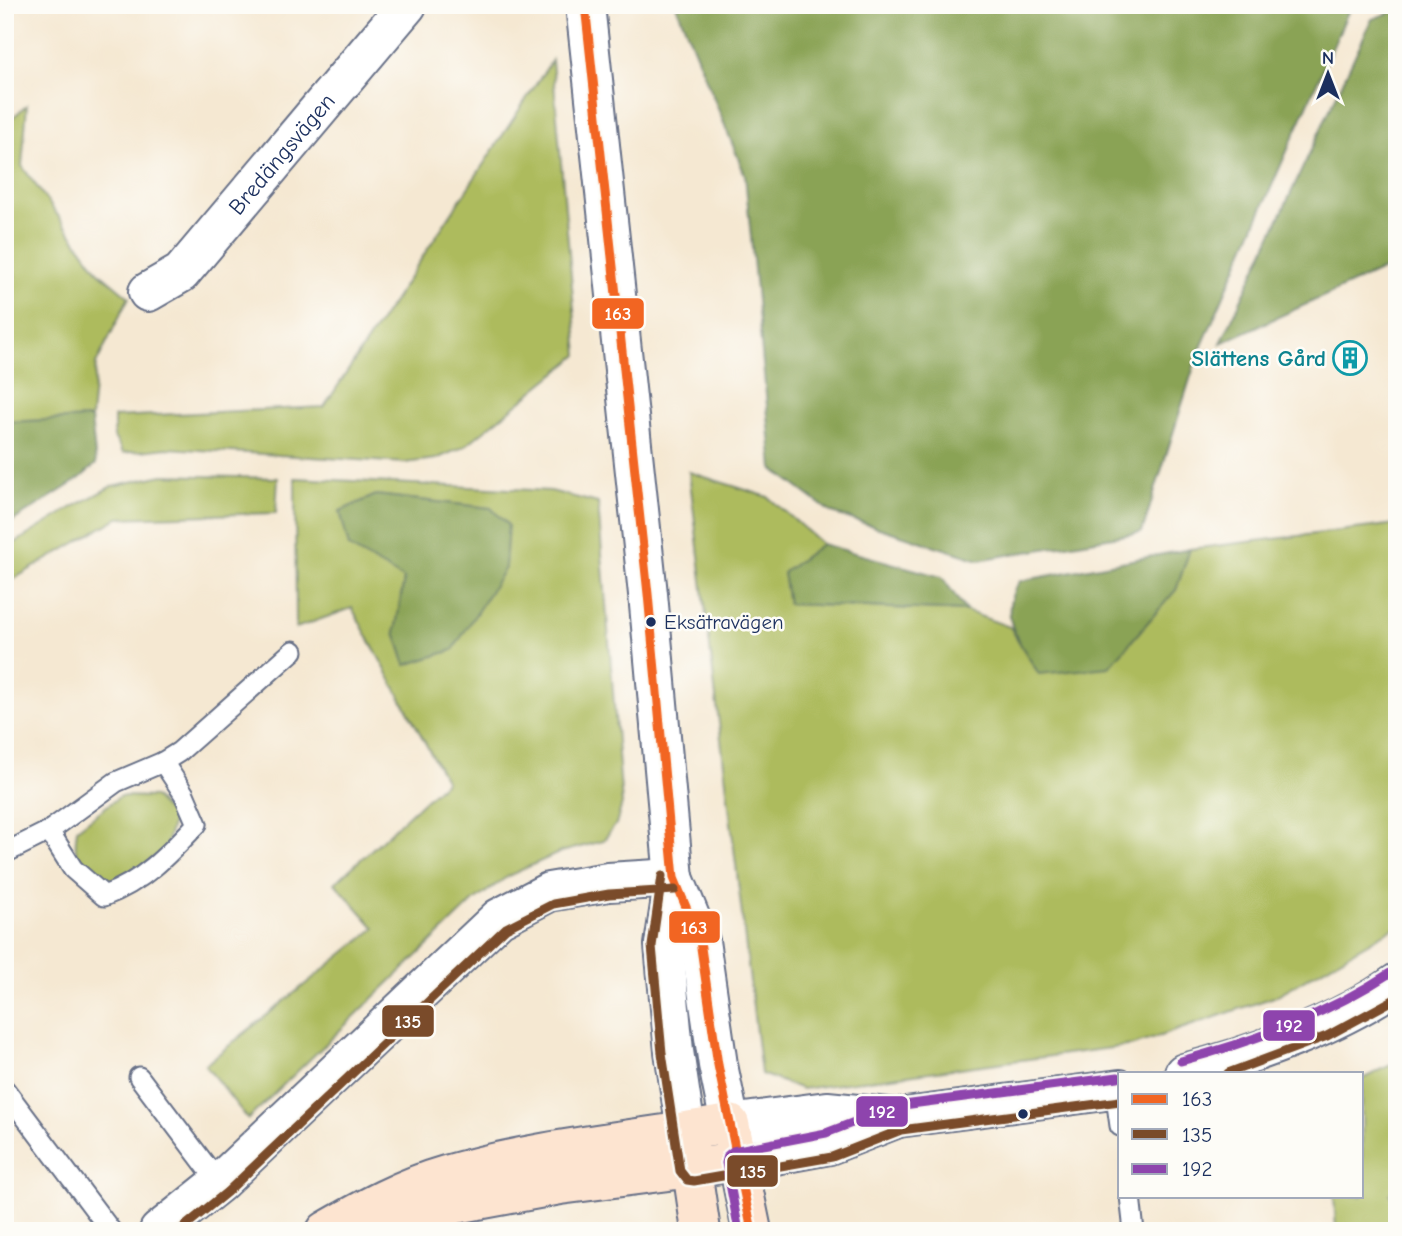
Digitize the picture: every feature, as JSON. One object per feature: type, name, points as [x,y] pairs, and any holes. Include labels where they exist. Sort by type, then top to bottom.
[{"type":"main road","points":[[326,1231],[372,1204],[444,1175],[536,1153],[730,1124],[752,1231]]},
{"type":"main road","points":[[686,1131],[701,1231]]},
{"type":"main road","points":[[383,1231],[456,1203],[560,1185],[738,1162]]},
{"type":"street","name":"Bredängsvägen","points":[[148,292],[181,273],[407,5]]},
{"type":"street","points":[[585,5],[648,594],[674,878],[664,945],[674,1051],[686,1131]]},
{"type":"street","points":[[674,878],[700,941],[718,1065],[730,1124],[827,1111],[898,1118],[1118,1102]]},
{"type":"street","points":[[159,1231],[219,1183],[499,918],[548,892],[608,882],[674,878]]},
{"type":"street","points":[[1188,1072],[1219,1065],[1306,1032],[1374,999],[1397,983]]},
{"type":"street","points":[[738,1162],[829,1145],[898,1118]]},
{"type":"lane","points":[[5,853],[50,831],[116,782],[163,762],[179,752],[293,651]]},
{"type":"lane","points":[[50,831],[73,869],[104,896],[128,887],[169,855],[197,824],[184,794],[163,762]]},
{"type":"lane","points":[[139,1077],[219,1183]]},
{"type":"lane","points":[[5,1090],[111,1231]]},
{"type":"lane","points":[[1129,1198],[1134,1231]]},
{"type":"green space","points":[[676,5],[1351,5],[1197,357],[1142,532],[979,560],[832,513],[773,469],[745,175]]},
{"type":"green space","points":[[1397,10],[1397,263],[1221,343],[1372,19]]},
{"type":"green space","points":[[552,60],[578,355],[464,447],[436,459],[405,463],[167,448],[123,453],[114,437],[114,417],[324,407]]},
{"type":"green space","points":[[27,105],[22,166],[99,272],[129,297],[96,364],[91,418],[5,422],[5,288],[15,276],[5,258],[5,124]]},
{"type":"green space","points":[[91,418],[96,464],[79,479],[5,526],[5,422]]},
{"type":"green space","points":[[689,472],[768,497],[822,544],[783,573],[789,604],[966,611],[1010,627],[1039,674],[1176,590],[1190,549],[1397,524],[1397,926],[1274,997],[1134,1045],[802,1089],[761,1074]]},
{"type":"green space","points":[[163,475],[278,478],[276,513],[118,518],[5,584],[5,549],[112,486]]},
{"type":"green space","points":[[295,478],[551,491],[598,503],[622,804],[616,824],[603,841],[561,852],[508,876],[474,901],[248,1119],[205,1065],[375,928],[335,883],[446,781],[352,608],[296,628]],"holes":[[[376,495],[491,508],[453,650],[406,665],[395,632],[404,579],[340,511]]]},
{"type":"green space","points":[[376,495],[491,508],[508,525],[505,568],[453,650],[406,665],[395,632],[404,579],[349,547],[340,511]]},
{"type":"green space","points":[[822,544],[942,577],[966,611],[788,604],[783,573]]},
{"type":"green space","points":[[1190,549],[1176,590],[1109,667],[1039,674],[1018,640],[1010,617],[1013,593],[1020,581]]},
{"type":"green space","points":[[120,796],[154,797],[174,818],[165,849],[117,885],[86,869],[78,857],[76,843],[77,829]]},
{"type":"green space","points":[[1397,1062],[1397,1185],[1390,1194],[1397,1204],[1397,1231],[1336,1231],[1334,1198],[1364,1198],[1364,1078]]},
{"type":"transit line","name":"163","points":[[585,5],[648,594],[674,878],[700,941],[718,1065],[752,1231]]},
{"type":"transit line","name":"135","points":[[662,876],[652,946],[662,1053],[680,1171],[687,1180],[832,1157],[901,1130],[1118,1101]]},
{"type":"transit line","name":"135","points":[[179,1231],[227,1192],[506,928],[553,904],[609,894],[675,890]]},
{"type":"transit line","name":"192","points":[[1181,1061],[1236,1045],[1289,1025],[1341,1002],[1390,973]]},
{"type":"transit line","name":"135","points":[[1231,1072],[1327,1036],[1397,998]]},
{"type":"transit line","name":"192","points":[[739,1231],[726,1163],[728,1155],[733,1151],[826,1133],[896,1106],[1118,1077]]},
{"type":"place","name":"Slättens Gård","points":[[1350,358]]},
{"type":"place","name":"Eksätravägen","points":[[651,622]]}]
